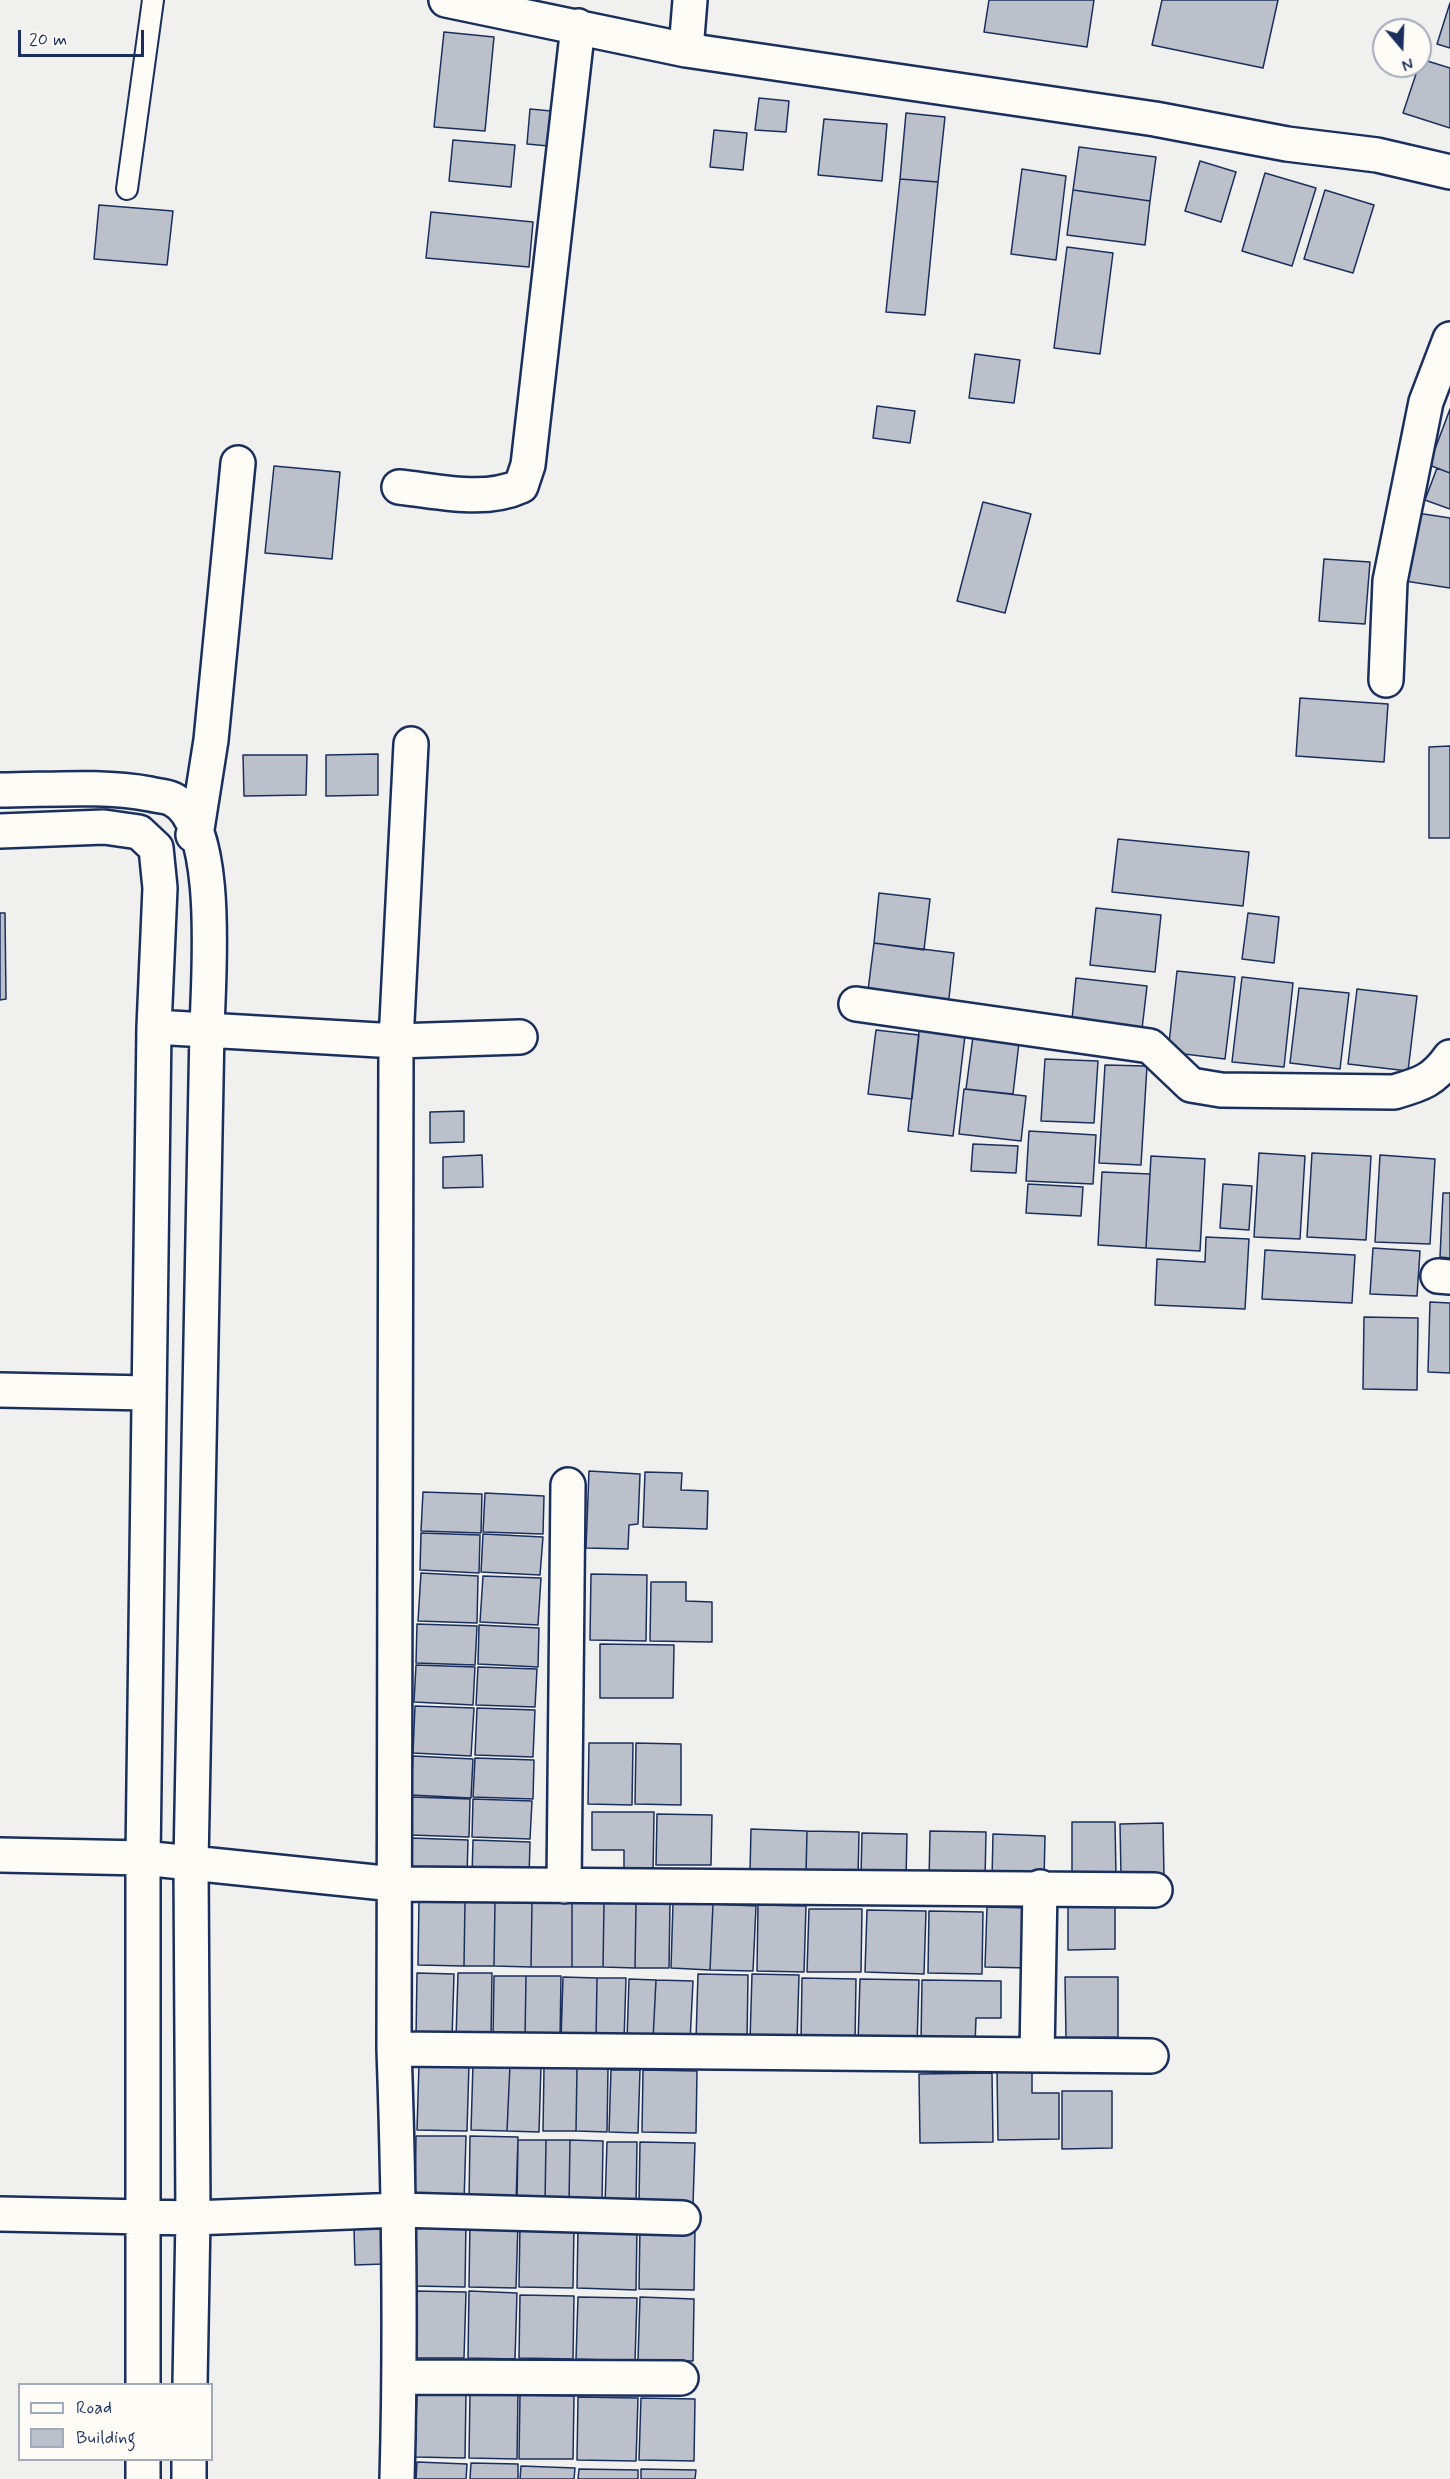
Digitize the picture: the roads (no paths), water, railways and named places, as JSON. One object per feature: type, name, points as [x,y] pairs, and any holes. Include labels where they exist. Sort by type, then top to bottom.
[{"type":"street","points":[[446,0],[686,50],[1155,119],[1287,144],[1377,155],[1450,172]]},
{"type":"street","points":[[686,50],[690,0]]},
{"type":"street","points":[[399,487],[482,495],[510,491],[521,486],[528,465],[578,26]]},
{"type":"street","points":[[1386,680],[1390,581],[1426,402],[1450,339]]},
{"type":"street","points":[[156,849],[185,841],[197,829],[211,740],[238,463]]},
{"type":"street","points":[[397,2479],[400,2377],[400,2210],[394,2049],[396,1041],[411,744]]},
{"type":"street","points":[[0,790],[128,790],[172,799],[189,812],[206,859],[207,1029],[191,1863],[193,2218],[190,2383]]},
{"type":"street","points":[[0,831],[104,826],[139,832],[156,849],[160,888],[154,1027],[148,1394],[143,1857],[143,2383]]},
{"type":"street","points":[[856,1004],[1150,1046],[1191,1085],[1221,1090],[1394,1092],[1419,1085],[1439,1073],[1450,1057]]},
{"type":"street","points":[[154,1027],[396,1041],[520,1037]]},
{"type":"street","points":[[0,1390],[148,1394]]},
{"type":"street","points":[[564,1886],[568,1485]]},
{"type":"street","points":[[0,1855],[143,1857],[394,1884],[1040,1887],[1155,1890]]},
{"type":"street","points":[[1037,2055],[1040,1887]]},
{"type":"street","points":[[394,2049],[1151,2056]]},
{"type":"street","points":[[0,2214],[143,2215],[193,2218],[400,2210],[683,2218]]},
{"type":"street","points":[[400,2377],[681,2378]]},
{"type":"street","points":[[143,2461],[143,2479]]},
{"type":"street","points":[[189,2461],[189,2479]]},
{"type":"lane","points":[[127,189],[153,0]]}]
